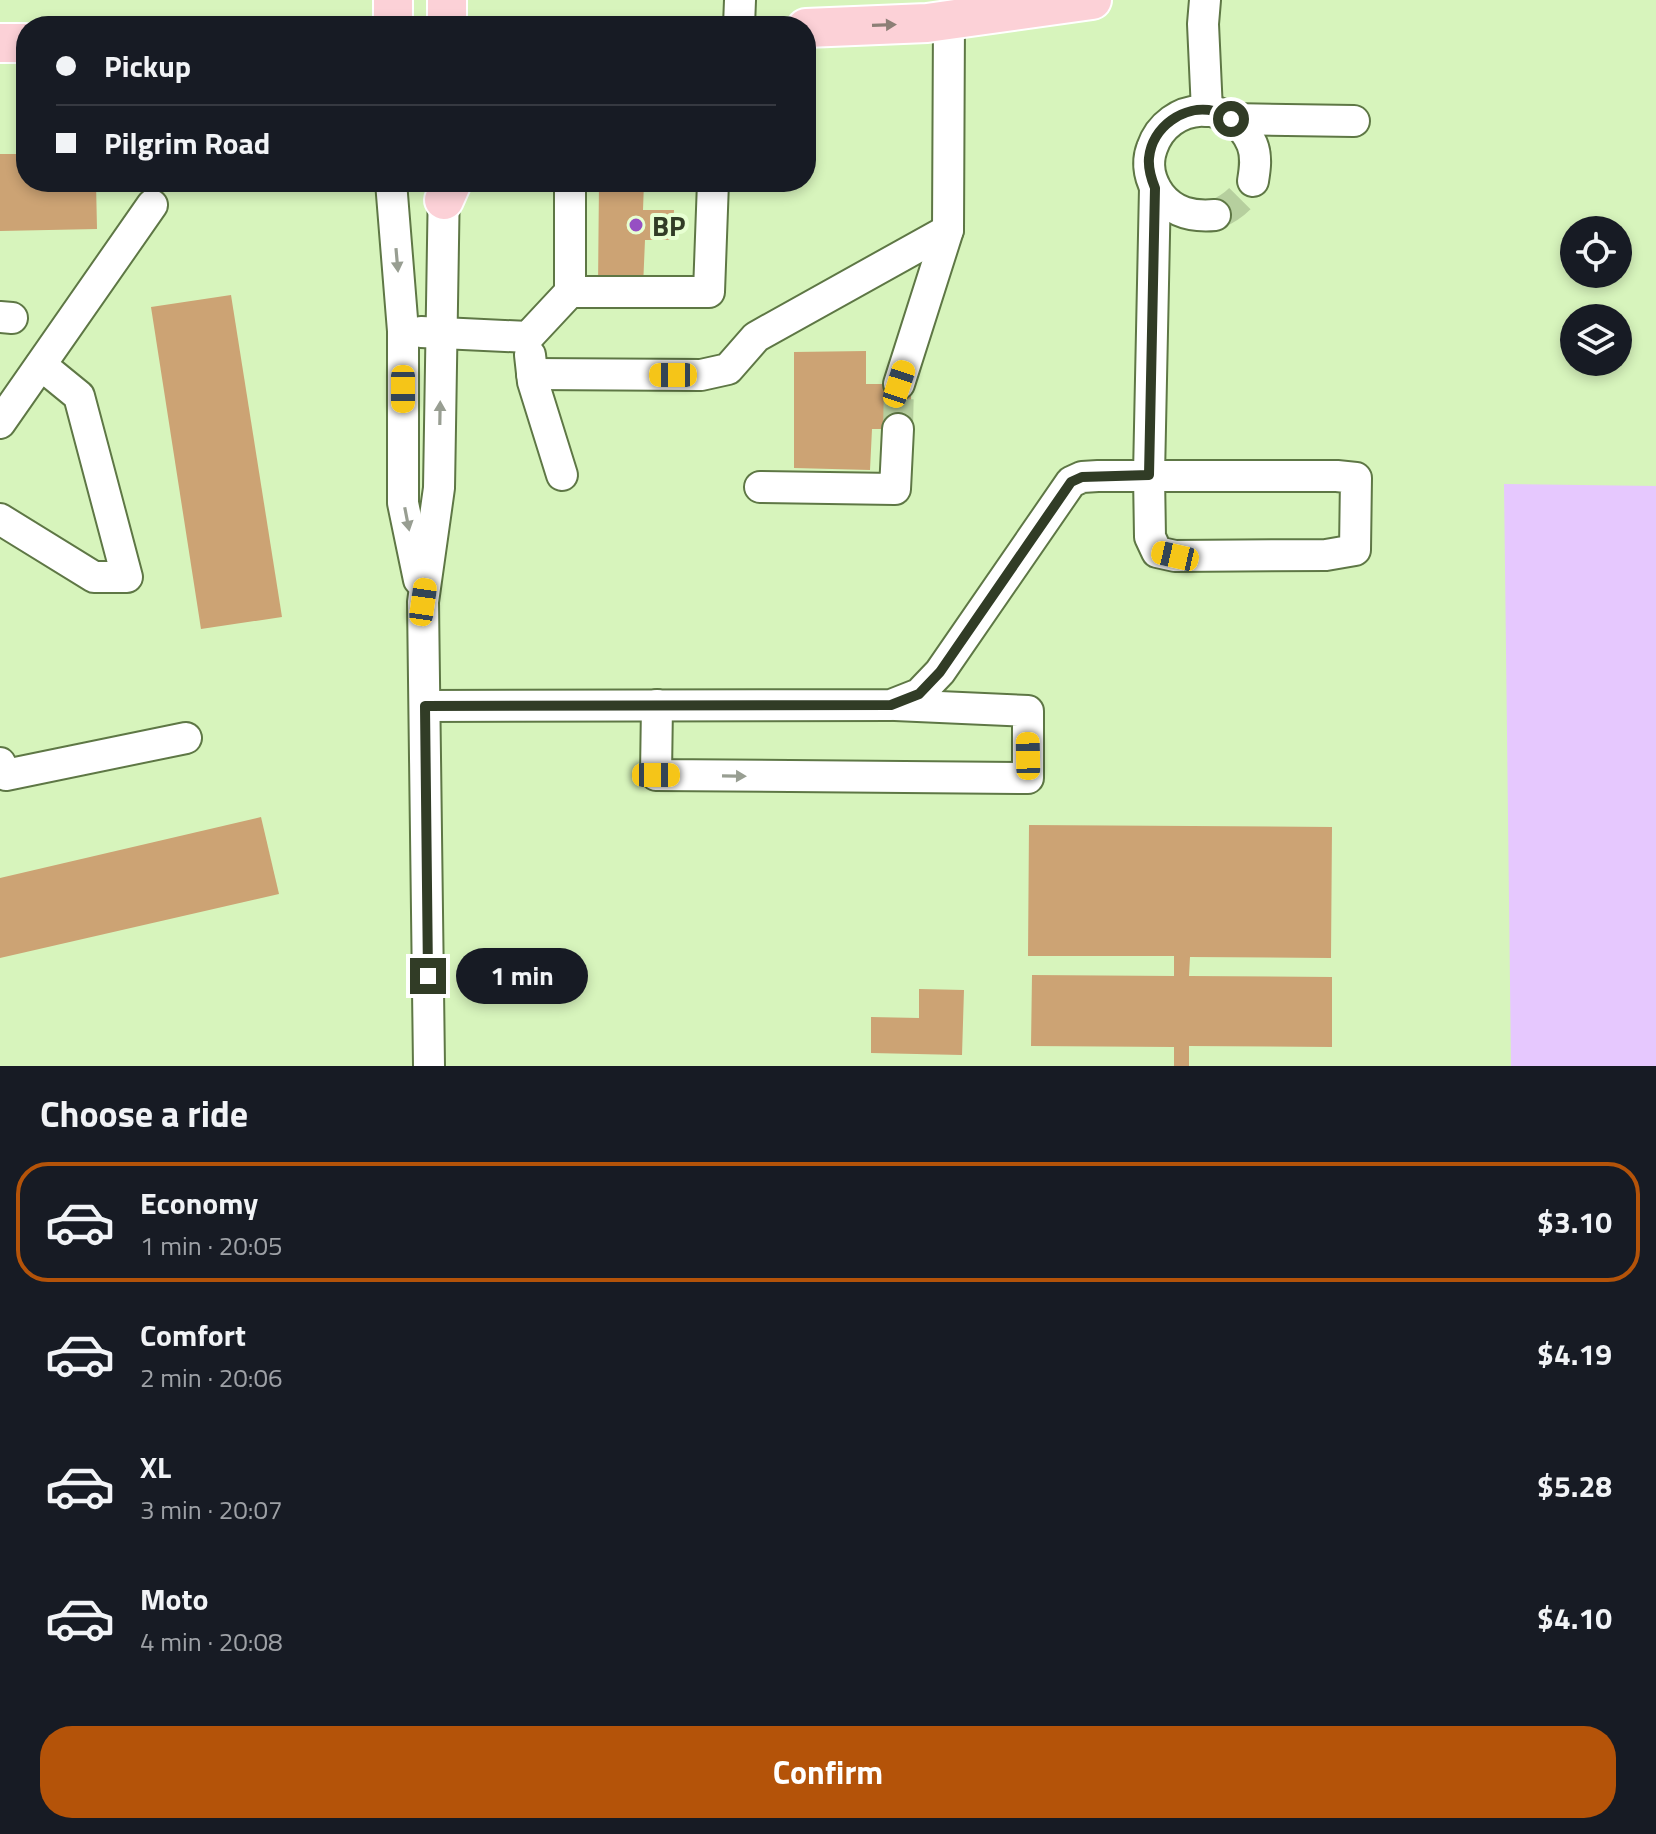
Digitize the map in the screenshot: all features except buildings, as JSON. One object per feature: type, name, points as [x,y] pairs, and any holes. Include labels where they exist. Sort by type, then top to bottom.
[{"type":"main road","points":[[816,28],[927,23],[1092,0]]},
{"type":"street","points":[[1205,0],[1203,24],[1219,115],[1245,131],[1253,146],[1256,164],[1253,181]]},
{"type":"street","points":[[899,384],[948,230],[949,20]]},
{"type":"street","points":[[1215,215],[1198,216],[1180,212],[1166,202],[1155,188],[1149,172],[1149,155],[1155,138],[1166,124],[1180,115],[1198,110],[1219,115],[1354,121]]},
{"type":"street","points":[[891,705],[919,694],[940,672],[1071,482],[1082,477],[1149,475],[1356,478],[1355,550],[1326,555],[1175,556],[1157,552],[1150,537],[1149,475],[1155,188]]},
{"type":"street","points":[[392,192],[403,331],[403,503],[423,602]]},
{"type":"street","points":[[429,1066],[423,602],[439,488],[447,192]]},
{"type":"street","points":[[562,475],[532,374],[528,337],[570,292],[570,192]]},
{"type":"street","points":[[570,292],[709,292],[713,192]]},
{"type":"street","points":[[0,423],[152,205]]},
{"type":"street","points":[[532,374],[701,375],[728,369],[756,337],[948,230]]},
{"type":"street","points":[[403,331],[528,337]]},
{"type":"street","points":[[0,519],[94,577],[127,577],[79,396],[41,365]]},
{"type":"street","points":[[760,487],[895,489],[898,429]]},
{"type":"street","points":[[425,706],[657,705],[891,705],[1028,711],[1028,778],[656,775],[657,705]]},
{"type":"street","points":[[0,763],[6,775],[186,738]]},
{"type":"shaded area","points":[[1504,484],[1656,486],[1656,1066],[1511,1066]]},
{"type":"tunnel","points":[[1215,215],[1237,201],[1253,181]]},
{"type":"tunnel","points":[[898,429],[899,384]]},
{"type":"place","name":"BP","points":[[636,225]]},
{"type":"route","points":[[428,976],[425,706],[891,705],[919,694],[940,672],[1071,482],[1082,477],[1149,475],[1155,188],[1149,172],[1149,155],[1155,138],[1166,124],[1180,115],[1198,110],[1215,112],[1231,119]]}]
